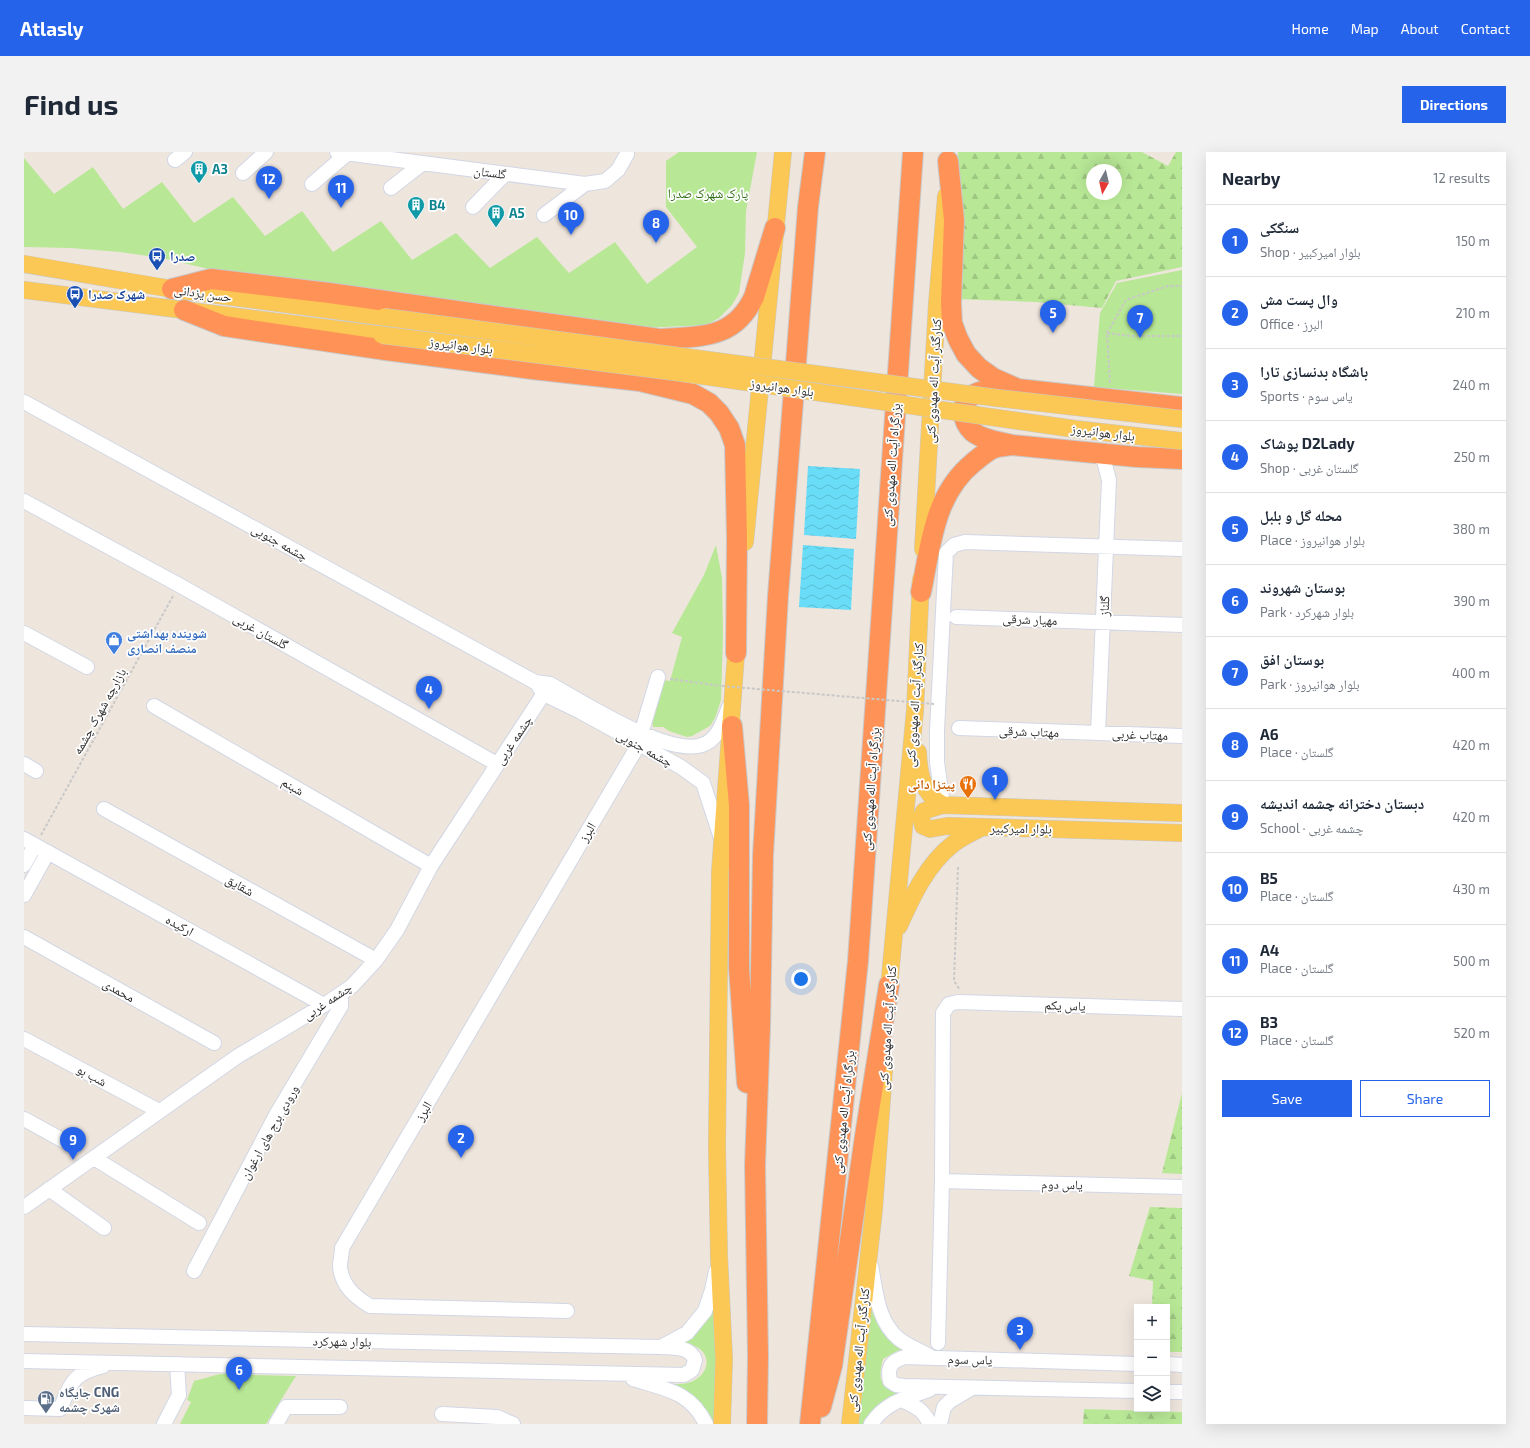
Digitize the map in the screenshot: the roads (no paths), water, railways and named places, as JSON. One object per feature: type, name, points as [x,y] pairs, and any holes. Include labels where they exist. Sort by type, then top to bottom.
[{"type":"highway","points":[[757,1424],[758,1356],[755,1165],[760,1027],[763,855],[778,596],[807,215],[814,152]]},
{"type":"highway","name":"بزرگراه آیت اله مهدوی کنی","points":[[810,1424],[858,961],[893,429],[914,152]]},
{"type":"highway","points":[[949,156],[954,220],[951,303],[952,323],[966,354],[979,368],[993,378],[1018,389]]},
{"type":"highway","points":[[659,339],[710,335],[723,331],[736,322],[746,312],[754,297],[775,228]]},
{"type":"highway","points":[[172,289],[211,279],[329,292],[659,339],[692,346],[702,351],[708,357],[710,372],[707,380],[700,385],[692,386],[532,369],[386,350],[224,326],[184,310]]},
{"type":"highway","points":[[640,381],[693,394],[709,403],[719,413],[729,428],[735,445],[736,476],[736,653]]},
{"type":"highway","points":[[1182,407],[1018,389],[989,389],[974,394],[966,401],[963,412],[965,421],[974,432],[988,439],[1012,445],[1137,457],[1182,459]]},
{"type":"highway","points":[[921,592],[939,510],[953,482],[965,468],[981,456],[994,448],[1012,445]]},
{"type":"highway","points":[[732,726],[738,805],[739,968],[745,1060],[755,1165]]},
{"type":"highway","points":[[817,1424],[832,1366],[865,1136],[889,985]]},
{"type":"main road","points":[[722,1424],[724,1359],[719,1256],[717,1147],[722,842],[732,726],[728,691],[736,653],[748,505],[782,152]]},
{"type":"main road","name":"کنارگذر آیت اله مهدوی کنی","points":[[850,1424],[876,1180],[889,985],[915,710],[937,304],[949,156]]},
{"type":"main road","name":"حسن یزدانی","points":[[24,264],[172,289],[384,317]]},
{"type":"main road","name":"حسن یزدانی","points":[[24,290],[382,335]]},
{"type":"main road","name":"بلوار هوانیروز","points":[[384,317],[981,396],[1182,419]]},
{"type":"main road","name":"بلوار هوانیروز","points":[[382,335],[676,372],[1075,429],[1182,441]]},
{"type":"main road","points":[[915,710],[918,758],[923,782],[927,792],[934,800],[943,805]]},
{"type":"main road","name":"بلوار امیرکبیر","points":[[1182,813],[943,805],[924,811],[921,818],[923,826],[930,828],[947,826],[1182,833]]},
{"type":"main road","name":"بلوار امیرکبیر","points":[[893,939],[911,900],[934,863],[953,844],[984,827]]},
{"type":"street","points":[[243,173],[266,152]]},
{"type":"street","name":"گلستان","points":[[343,153],[586,184],[605,181],[618,170],[627,152]]},
{"type":"street","points":[[312,184],[343,153]]},
{"type":"street","points":[[391,188],[423,163]]},
{"type":"street","points":[[473,207],[505,174]]},
{"type":"street","points":[[544,215],[586,184]]},
{"type":"street","name":"چشمه جنوبی","points":[[24,402],[640,739],[703,783],[722,842]]},
{"type":"street","points":[[1096,453],[1104,461],[1109,480]]},
{"type":"street","points":[[1109,480],[1121,461],[1137,457]]},
{"type":"street","name":"گلناز","points":[[1098,733],[1109,480]]},
{"type":"street","name":"گلستان غربی","points":[[24,501],[179,585],[497,764]]},
{"type":"street","points":[[943,805],[937,762],[937,730],[946,553],[954,545],[965,542],[1182,550]]},
{"type":"street","name":"مهیار شرقی","points":[[956,617],[1182,625]]},
{"type":"street","points":[[24,633],[87,667]]},
{"type":"street","name":"البرز","points":[[567,1311],[370,1306],[362,1301],[346,1286],[340,1268],[342,1248],[640,739],[658,677]]},
{"type":"street","name":"چشمه غربی","points":[[24,1207],[238,1056],[324,1005],[352,986],[376,960],[397,930],[431,866],[547,689]]},
{"type":"street","name":"چشمه جنوبی","points":[[640,739],[678,746],[701,746],[714,738],[722,726],[728,691]]},
{"type":"street","name":"شبنم","points":[[154,706],[431,866]]},
{"type":"street","name":"مهتاب شرقی","points":[[959,728],[1098,733]]},
{"type":"street","name":"مهتاب غربی","points":[[1098,733],[1182,736]]},
{"type":"street","name":"شقایق","points":[[104,809],[376,960]]},
{"type":"street","points":[[24,865],[30,842]]},
{"type":"street","name":"ارکیده","points":[[30,842],[324,1005]]},
{"type":"street","points":[[24,895],[48,852]]},
{"type":"street","name":"محمدی","points":[[24,937],[214,1043]]},
{"type":"street","name":"ورودی برج های ارغوان","points":[[194,1272],[278,1113],[341,1006],[341,994]]},
{"type":"street","name":"یاس یکم","points":[[942,1181],[943,1013],[949,1004],[968,1002],[1182,1009]]},
{"type":"street","name":"شب بو","points":[[24,1039],[159,1111]]},
{"type":"street","points":[[24,1119],[75,1147]]},
{"type":"street","points":[[94,1158],[199,1223]]},
{"type":"street","points":[[938,1343],[942,1181]]},
{"type":"street","name":"یاس دوم","points":[[942,1181],[1182,1187]]},
{"type":"street","points":[[49,1189],[104,1228]]},
{"type":"street","points":[[660,1347],[687,1333],[705,1310],[712,1290],[719,1256]]},
{"type":"street","name":"یاس سوم","points":[[869,1256],[877,1301],[885,1323],[899,1339],[933,1359],[1134,1364]]},
{"type":"street","name":"بلوار شهرکرد","points":[[24,1334],[660,1347],[685,1349],[690,1351],[695,1360],[692,1370],[684,1375],[24,1361]]},
{"type":"street","points":[[933,1359],[905,1357],[896,1359],[890,1366],[888,1374],[890,1381],[896,1385],[935,1388],[1134,1392]]},
{"type":"street","points":[[24,1408],[60,1409],[72,1382],[87,1370],[114,1363]]},
{"type":"street","points":[[164,1424],[179,1395],[177,1364]]},
{"type":"street","points":[[1170,1364],[1182,1365]]},
{"type":"street","points":[[620,1374],[680,1394],[692,1403],[706,1424]]},
{"type":"street","points":[[871,1424],[886,1407],[935,1388]]},
{"type":"street","points":[[940,1424],[944,1407],[950,1401],[972,1388]]},
{"type":"street","points":[[1170,1392],[1182,1392]]},
{"type":"street","points":[[902,1400],[919,1408],[926,1414],[930,1424]]},
{"type":"street","points":[[276,1424],[286,1407],[340,1407]]},
{"type":"street","points":[[442,1414],[497,1416],[513,1424]]},
{"type":"water","points":[[808,466],[860,469],[856,539],[804,535]]},
{"type":"water","points":[[803,545],[854,549],[851,610],[799,607]]},
{"type":"place","name":"A3","points":[[199,184]]},
{"type":"place","name":"B3","points":[[269,199]]},
{"type":"place","name":"A4","points":[[341,208]]},
{"type":"place","name":"B4","points":[[416,220]]},
{"type":"place","name":"A5","points":[[496,228]]},
{"type":"place","name":"B5","points":[[571,235]]},
{"type":"place","name":"A6","points":[[656,243]]},
{"type":"place","name":"صدرا","points":[[157,271]]},
{"type":"place","name":"شهرک صدرا","points":[[75,309]]},
{"type":"place","name":"محله گل و بلبل","points":[[1053,333]]},
{"type":"place","name":"بوستان افق","points":[[1140,338]]},
{"type":"place","name":"شوینده بهداشتی منصف انصاری","points":[[114,655]]},
{"type":"place","name":"پوشاک D2Lady","points":[[429,709]]},
{"type":"place","name":"پیتزا دانی","points":[[968,799]]},
{"type":"place","name":"سنگکی","points":[[995,800]]},
{"type":"place","name":"وال پست مش","points":[[461,1158]]},
{"type":"place","name":"دبستان دخترانه چشمه اندیشه","points":[[73,1160]]},
{"type":"place","name":"باشگاه بدنسازی تارا","points":[[1020,1350]]},
{"type":"place","name":"بوستان شهروند","points":[[239,1390]]},
{"type":"place","name":"جایگاه CNG شهرک چشمه","points":[[46,1414]]},
{"type":"park label","name":"پارک شهرک صدرا","points":[[708,193]]}]
